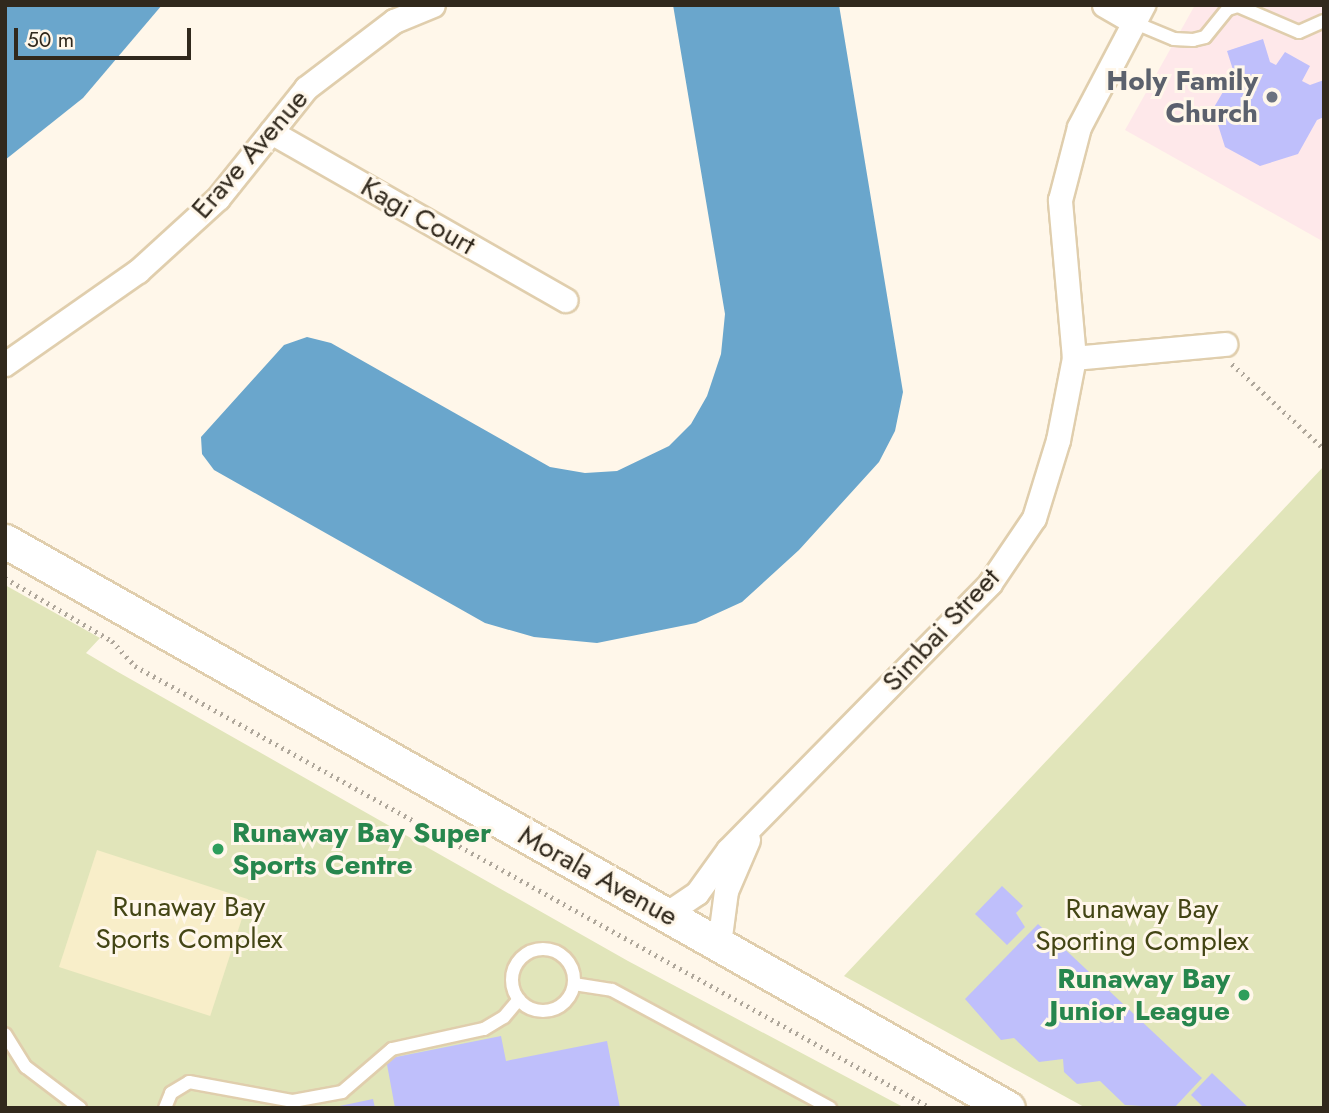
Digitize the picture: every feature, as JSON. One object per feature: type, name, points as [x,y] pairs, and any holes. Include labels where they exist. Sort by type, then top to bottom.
[{"type":"street","name":"Erave Avenue","points":[[5,364],[138,271],[218,198],[306,88],[394,21],[433,5]]},
{"type":"street","points":[[1104,5],[1138,14]]},
{"type":"street","name":"Simbai Street","points":[[666,914],[703,886],[728,850],[990,583],[1034,518],[1058,440],[1074,358],[1060,200],[1079,127],[1138,14]]},
{"type":"street","name":"Kagi Court","points":[[271,132],[566,300]]},
{"type":"street","points":[[1074,358],[1219,344]]},
{"type":"street","name":"Morala Avenue","points":[[5,541],[1008,1108]]},
{"type":"street","name":"Simbai Street","points":[[719,944],[726,891],[759,819]]},
{"type":"lane","points":[[1138,14],[1174,39],[1193,40],[1210,33],[1228,9],[1238,6],[1299,33],[1324,22]]},
{"type":"lane","points":[[554,950],[565,957],[574,984],[562,1004],[552,1009],[535,1009],[519,999],[514,972],[532,951],[554,950]]},
{"type":"lane","points":[[574,984],[612,990],[830,1108]]},
{"type":"lane","points":[[165,1108],[171,1093],[189,1082],[293,1101],[342,1092],[356,1085],[384,1053],[484,1029],[504,1017],[519,999]]},
{"type":"lane","points":[[5,1034],[26,1067],[80,1108]]},
{"type":"path","points":[[1219,344],[1324,449]]},
{"type":"path","points":[[5,578],[112,641],[147,673],[931,1108]]},
{"type":"shaded area","points":[[1195,5],[1324,5],[1324,242],[1125,130]]},
{"type":"green space","name":"Runaway Bay Sporting Complex","points":[[1324,466],[1324,1108],[1086,1108],[844,976]]},
{"type":"green space","name":"Runaway Bay Sports Complex","points":[[5,585],[100,638],[86,653],[118,672],[628,961],[905,1108],[5,1108]]},
{"type":"sand","points":[[97,850],[248,899],[210,1016],[59,967]]},
{"type":"water","points":[[5,5],[162,5],[83,98],[5,160]]},
{"type":"water","points":[[673,5],[839,5],[903,392],[895,431],[879,462],[799,550],[742,602],[696,623],[597,643],[534,637],[485,623],[214,470],[202,454],[201,437],[284,345],[307,337],[331,343],[550,467],[585,473],[617,471],[669,446],[691,424],[707,396],[721,354],[725,314]]},
{"type":"building","name":"Holy Family Church","points":[[1263,39],[1270,62],[1276,65],[1285,52],[1310,66],[1302,81],[1310,85],[1324,80],[1324,117],[1317,120],[1298,154],[1260,166],[1225,147],[1213,109],[1234,73],[1227,51]]},
{"type":"building","points":[[1002,886],[1023,906],[1016,913],[1025,927],[1007,945],[975,914]]},
{"type":"building","points":[[1038,924],[1202,1078],[1174,1108],[1125,1105],[1100,1081],[1077,1084],[1064,1072],[1063,1059],[1039,1062],[1014,1038],[1001,1040],[965,999]]},
{"type":"building","points":[[501,1036],[506,1061],[607,1041],[620,1108],[395,1108],[386,1059]]},
{"type":"building","points":[[1212,1073],[1249,1108],[1204,1108],[1191,1095]]},
{"type":"building","points":[[373,1099],[375,1108],[335,1108],[335,1107]]},
{"type":"place","name":"Holy Family Church","points":[[1272,97]]},
{"type":"place","name":"Runaway Bay Super Sports Centre","points":[[218,849]]},
{"type":"place","name":"Runaway Bay Junior League","points":[[1244,995]]}]
